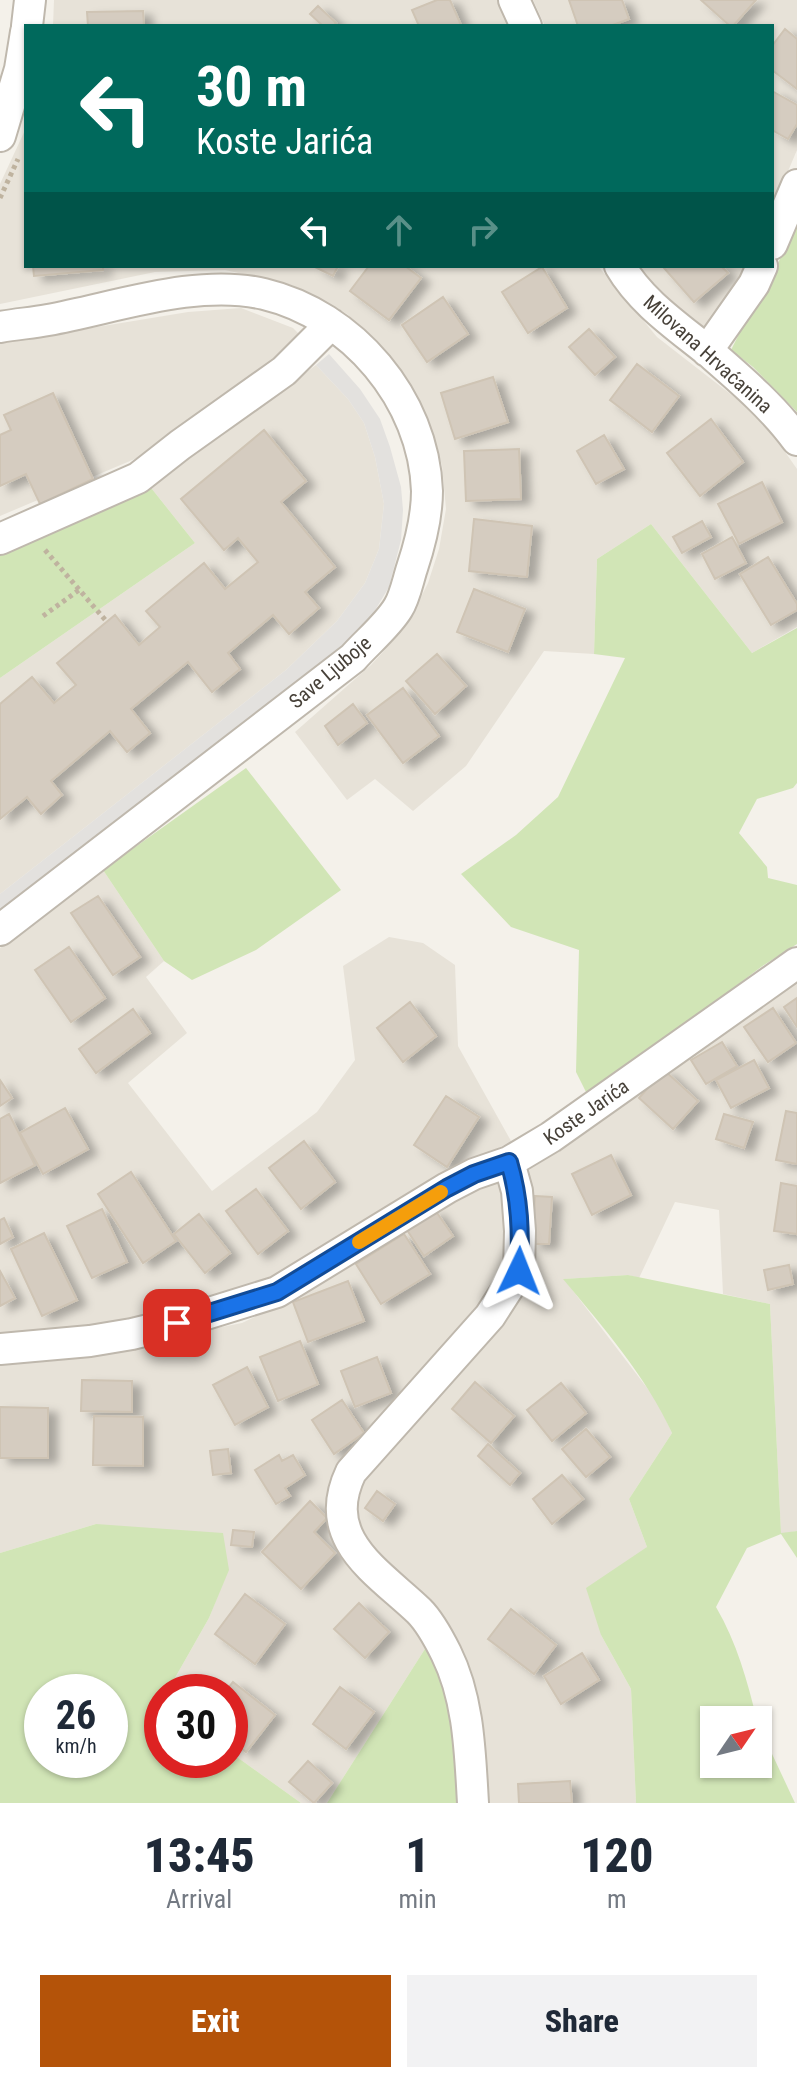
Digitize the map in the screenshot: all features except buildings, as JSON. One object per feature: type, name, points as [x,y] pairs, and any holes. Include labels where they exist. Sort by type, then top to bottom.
[{"type":"street","points":[[27,24],[30,0]]},
{"type":"street","points":[[514,0],[525,24]]},
{"type":"street","points":[[10,145],[24,42]]},
{"type":"street","points":[[774,239],[797,185]]},
{"type":"street","name":"Milovana Hrvaćanina","points":[[622,268],[664,317],[755,393],[797,440]]},
{"type":"street","points":[[707,351],[754,284],[761,268]]},
{"type":"street","name":"Save Ljuboje","points":[[0,327],[141,299],[204,291],[262,293],[306,309],[355,343],[400,395],[419,443],[427,491],[420,545],[399,608],[353,658],[0,930]]},
{"type":"street","points":[[13,533],[138,478],[284,371],[331,324]]},
{"type":"street","name":"Koste Jarića","points":[[0,1349],[132,1334],[277,1292],[447,1188],[474,1174],[509,1162],[551,1137],[797,963]]},
{"type":"street","points":[[473,1803],[461,1695],[447,1655],[422,1614],[367,1567],[340,1517],[342,1492],[351,1472],[490,1316],[519,1271],[517,1191],[509,1162]]},
{"type":"path","points":[[0,198],[10,145]]},
{"type":"path","points":[[13,533],[79,590],[107,622]]},
{"type":"path","points":[[43,616],[79,590]]},
{"type":"shaded area","points":[[54,0],[500,0],[509,24],[53,24]]},
{"type":"shaded area","points":[[533,0],[797,0],[797,150],[774,204],[774,24],[544,24]]},
{"type":"shaded area","points":[[24,132],[24,268],[600,268],[657,337],[742,403],[769,429],[797,469],[797,627],[752,653],[651,524],[597,559],[594,654],[544,651],[466,766],[413,811],[375,779],[347,800],[295,732],[371,665],[393,641],[410,619],[428,583],[439,549],[446,509],[442,465],[420,402],[385,350],[347,314],[292,285],[225,270],[155,272],[0,304],[0,184]]},
{"type":"shaded area","points":[[640,268],[747,268],[703,329],[655,287]]},
{"type":"shaded area","points":[[241,308],[293,328],[304,339],[283,359],[137,458],[0,516],[0,343],[188,312]]},
{"type":"shaded area","points":[[329,354],[360,389],[380,419],[401,487],[401,540],[389,587],[351,643],[0,920],[0,894],[286,670],[337,621],[365,583],[379,549],[384,504],[375,457],[364,423],[348,399],[316,365]]},
{"type":"shaded area","points":[[316,365],[348,399],[364,423],[375,457],[384,504],[379,549],[365,583],[337,621],[286,670],[0,894],[0,678],[195,543],[148,484],[222,436]]},
{"type":"shaded area","points":[[103,870],[164,961],[146,977],[187,1033],[128,1083],[212,1191],[317,1112],[355,1060],[343,966],[389,937],[423,943],[455,965],[458,1046],[511,1141],[298,1268],[241,1293],[118,1325],[0,1335],[0,948]]},
{"type":"shaded area","points":[[797,971],[797,1531],[781,1534],[770,1304],[723,1294],[719,1210],[675,1202],[639,1278],[628,1275],[564,1279],[657,1401],[672,1433],[629,1499],[647,1547],[601,1635],[631,1689],[636,1803],[483,1803],[471,1683],[373,1554],[358,1527],[353,1488],[532,1272],[526,1162]]},
{"type":"shaded area","points":[[502,1181],[510,1226],[506,1263],[498,1282],[332,1496],[430,1641],[327,1803],[301,1803],[248,1765],[248,1674],[177,1674],[209,1618],[228,1570],[96,1524],[0,1553],[0,1361],[161,1339],[242,1323],[282,1304],[469,1188]]},
{"type":"green space","points":[[797,223],[797,412],[753,367],[731,350],[760,301]]},
{"type":"green space","points":[[148,484],[195,543],[0,678],[0,545]]},
{"type":"green space","points":[[651,524],[752,653],[797,628],[797,783],[793,788],[757,799],[739,833],[767,867],[768,878],[797,885],[797,944],[761,967],[589,1098],[576,1072],[579,950],[511,927],[461,874],[516,835],[558,797],[625,658],[594,654],[597,559]]},
{"type":"green space","points":[[246,768],[341,890],[256,950],[192,980],[164,961],[103,870]]},
{"type":"green space","points":[[628,1275],[770,1304],[781,1533],[797,1531],[797,1558],[781,1534],[747,1548],[716,1607],[736,1648],[753,1706],[700,1706],[700,1778],[772,1778],[772,1754],[795,1803],[636,1803],[631,1689],[601,1635],[586,1588],[647,1547],[629,1499],[672,1433],[637,1372],[563,1279]]},
{"type":"green space","points":[[96,1524],[223,1533],[229,1570],[209,1618],[177,1674],[144,1674],[144,1778],[248,1778],[248,1765],[301,1803],[0,1803],[0,1553]]},
{"type":"green space","points":[[430,1641],[449,1694],[461,1803],[327,1803]]},
{"type":"slow traffic","points":[[359,1242],[441,1192]]},
{"type":"route","points":[[177,1323],[277,1292],[447,1188],[474,1174],[509,1162],[517,1191],[519,1271]]}]
